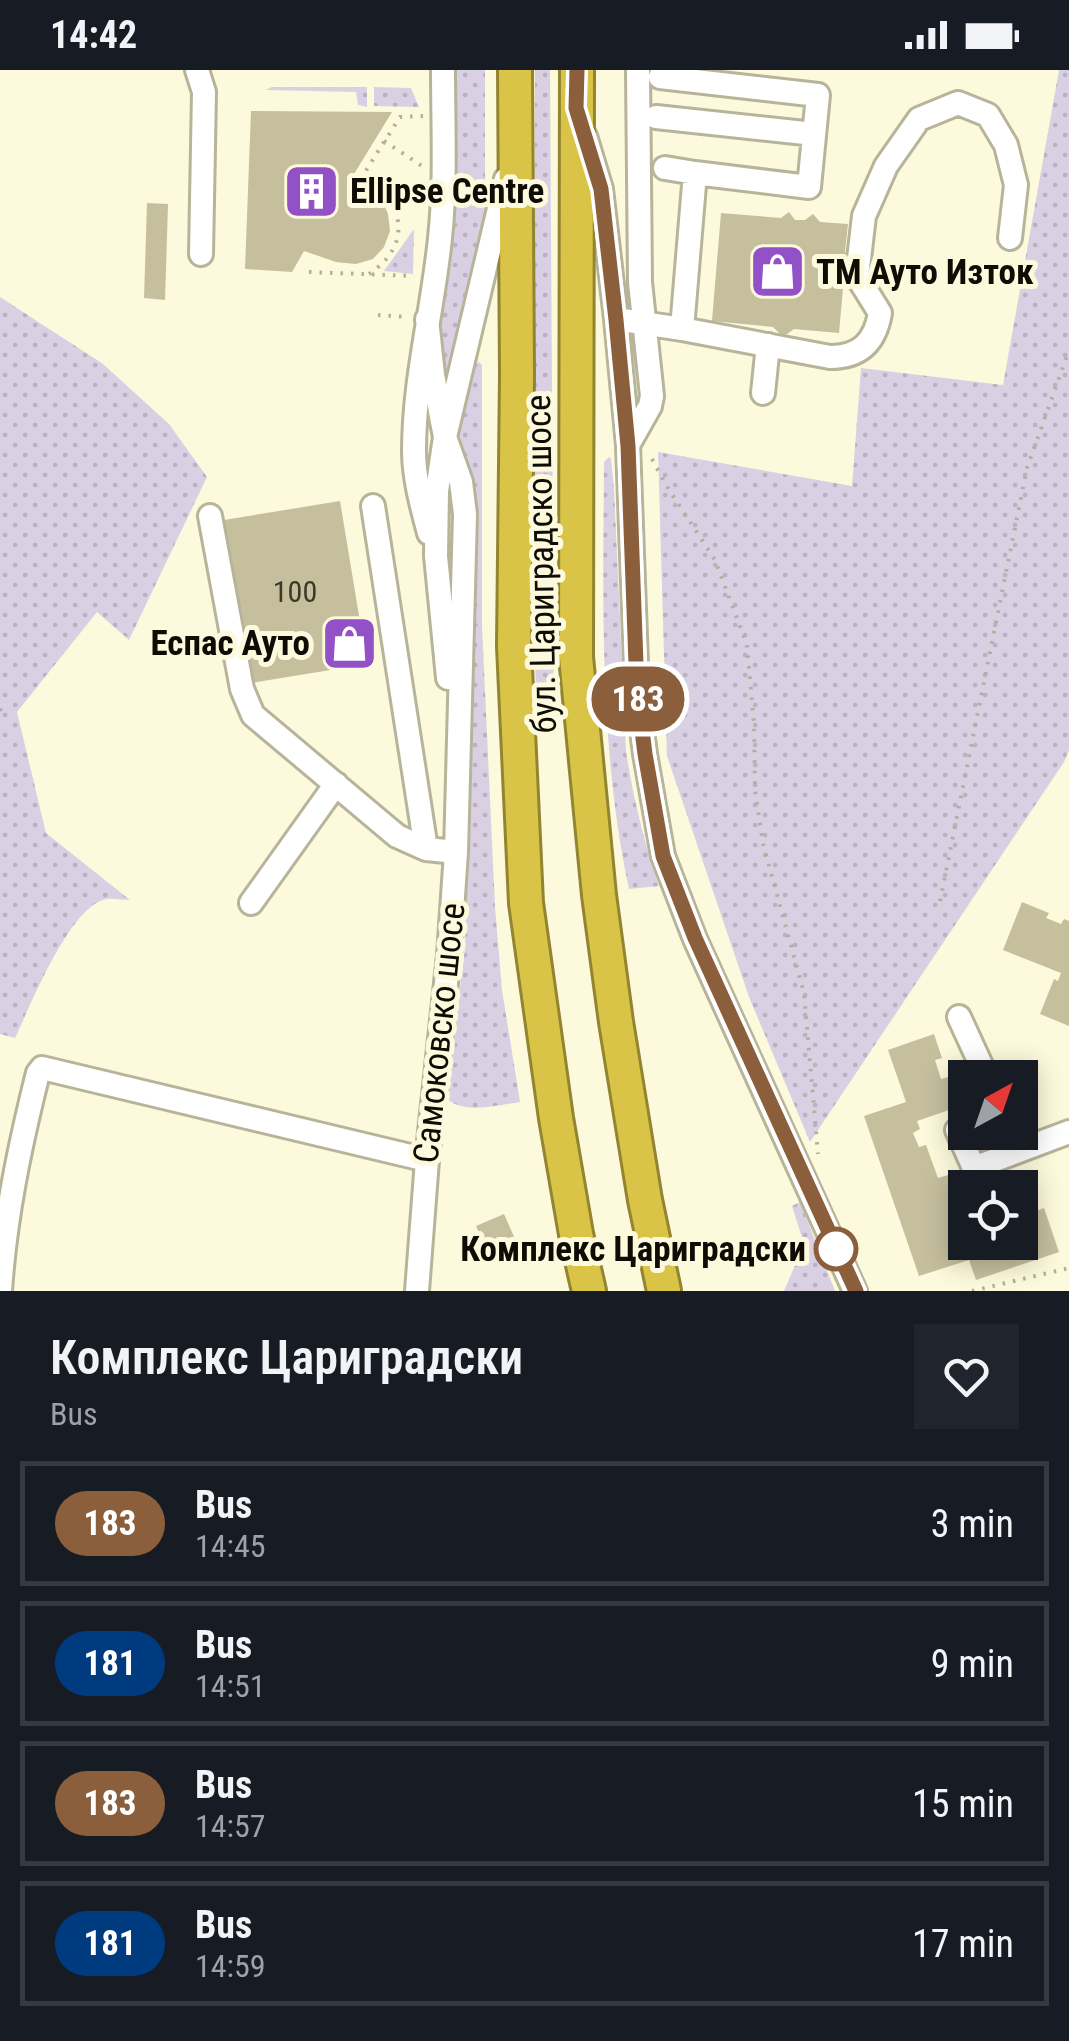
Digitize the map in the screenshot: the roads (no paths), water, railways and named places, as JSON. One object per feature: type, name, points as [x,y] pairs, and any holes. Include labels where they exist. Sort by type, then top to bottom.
[{"type":"highway","name":"бул. Цариградско шосе","points":[[516,70],[514,646],[526,903],[556,1118],[589,1291]]},
{"type":"highway","name":"бул. Цариградско шосе","points":[[577,70],[576,657],[599,895],[616,1022],[664,1291]]},
{"type":"street","points":[[197,70],[204,92],[201,254]]},
{"type":"street","points":[[436,556],[420,501],[414,454],[420,318],[440,240],[443,70]]},
{"type":"street","points":[[628,446],[652,396],[640,282],[649,74],[818,95],[809,187],[664,168]]},
{"type":"street","points":[[616,320],[830,357],[858,351],[874,336],[880,314],[857,276],[864,216],[886,166],[919,119],[958,104],[988,115],[1006,145],[1016,185],[1010,238]]},
{"type":"street","points":[[576,108],[601,189],[628,446],[637,691],[663,856],[695,938],[856,1291]]},
{"type":"street","points":[[656,117],[814,134]]},
{"type":"street","name":"Самоковско шосе","points":[[457,774],[436,556],[437,491],[445,436],[515,136]]},
{"type":"street","points":[[682,329],[695,173]]},
{"type":"street","points":[[420,318],[445,436]]},
{"type":"street","points":[[763,393],[768,345]]},
{"type":"street","name":"Самоковско шосе","points":[[416,1291],[456,852],[465,514],[461,482],[445,436]]},
{"type":"street","points":[[373,506],[426,849]]},
{"type":"street","points":[[210,516],[242,689],[253,714],[397,836],[426,849],[456,852]]},
{"type":"street","points":[[250,903],[336,784]]},
{"type":"street","points":[[960,1016],[978,1060]]},
{"type":"street","points":[[0,1291],[16,1162],[42,1068],[426,1160]]},
{"type":"street","points":[[1038,1144],[1069,1132]]},
{"type":"street","points":[[966,1150],[974,1168],[1022,1150]]},
{"type":"place","name":"Ellipse Centre","points":[[311,191]]},
{"type":"place","name":"ТМ Ауто Изток","points":[[777,272]]},
{"type":"place","name":"Еспас Ауто","points":[[349,643]]},
{"type":"place","name":"Комплекс Цариградски","points":[[836,1249]]}]
